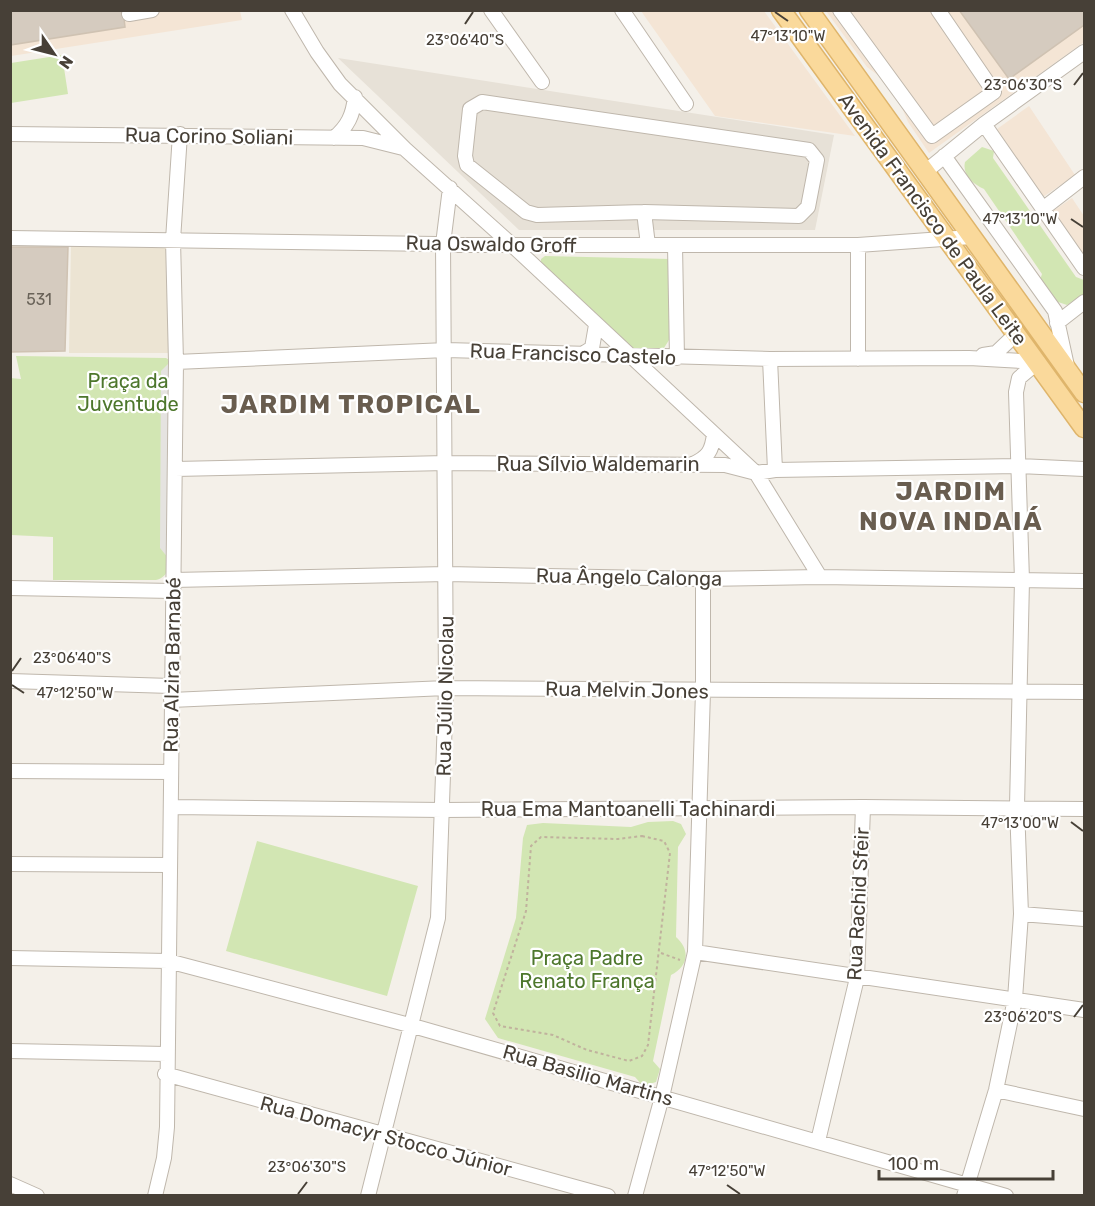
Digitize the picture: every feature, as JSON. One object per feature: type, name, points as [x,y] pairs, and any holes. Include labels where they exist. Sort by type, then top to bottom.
[{"type":"main road","name":"Avenida Francisco de Paula Leite","points":[[781,10],[1084,428]]},
{"type":"main road","name":"Avenida Francisco de Paula Leite","points":[[809,10],[1082,388]]},
{"type":"street","points":[[129,14],[152,10]]},
{"type":"street","points":[[292,10],[330,71],[405,149],[513,245],[756,473],[820,577]]},
{"type":"street","points":[[491,10],[542,82]]},
{"type":"street","points":[[622,10],[686,104]]},
{"type":"street","points":[[840,10],[932,136],[994,92],[938,10]]},
{"type":"street","points":[[925,172],[984,124],[1084,52]]},
{"type":"street","points":[[334,138],[345,129],[350,120],[355,97]]},
{"type":"street","points":[[482,102],[494,103],[809,150],[817,160],[808,207],[799,216],[644,212],[537,215],[516,207],[467,165],[465,156],[470,109],[482,102]]},
{"type":"street","points":[[984,124],[1084,268]]},
{"type":"street","name":"Rua Corino Soliani","points":[[10,134],[180,134],[363,138],[405,149]]},
{"type":"street","name":"Rua Alzira Barnabé","points":[[157,1195],[167,1127],[165,1074],[168,865],[172,807],[171,693],[176,362],[173,240],[180,134]]},
{"type":"street","points":[[944,156],[1055,310],[1067,368]]},
{"type":"street","points":[[1044,208],[1084,177]]},
{"type":"street","name":"Rua Júlio Nicolau","points":[[368,1196],[413,1026],[438,918],[446,688],[446,350],[443,244],[450,188]]},
{"type":"street","points":[[644,212],[648,245]]},
{"type":"street","name":"Rua Oswaldo Groff","points":[[10,238],[513,245],[858,245],[971,237]]},
{"type":"street","points":[[675,245],[677,358]]},
{"type":"street","points":[[858,245],[858,359]]},
{"type":"street","points":[[1057,323],[1083,307]]},
{"type":"street","points":[[584,353],[592,348],[596,325]]},
{"type":"street","name":"Rua Francisco Castelo","points":[[969,358],[996,353],[1016,334]]},
{"type":"street","name":"Rua Francisco Castelo","points":[[176,362],[446,350],[677,358],[969,358],[1038,362]]},
{"type":"street","points":[[770,359],[775,470]]},
{"type":"street","points":[[966,1190],[996,1090],[1016,999],[1020,915],[1017,807],[1022,580],[1016,383],[1038,362]]},
{"type":"street","points":[[692,465],[706,458],[712,448],[714,434]]},
{"type":"street","name":"Rua Sílvio Waldemarin","points":[[175,469],[446,464],[724,465],[756,473],[775,470],[1019,466],[1084,469]]},
{"type":"street","name":"Rua Ângelo Calonga","points":[[10,588],[173,586],[446,574],[703,579],[820,577],[1084,581]]},
{"type":"street","points":[[636,1196],[695,952],[703,691],[703,579]]},
{"type":"street","name":"Rua Melvin Jones","points":[[10,681],[171,693],[446,688],[1084,692]]},
{"type":"street","points":[[10,771],[171,772]]},
{"type":"street","name":"Rua Ema Mantoanelli Tachinardi","points":[[172,807],[443,810],[863,807],[1084,809]]},
{"type":"street","name":"Rua Rachid Sfeir","points":[[819,1141],[857,978],[863,807]]},
{"type":"street","points":[[10,864],[168,865]]},
{"type":"street","points":[[1020,915],[1084,919]]},
{"type":"street","points":[[695,952],[857,978],[1084,1010]]},
{"type":"street","name":"Rua Basilio Martins","points":[[10,958],[168,961],[413,1026],[819,1141],[966,1190],[1006,1196]]},
{"type":"street","points":[[10,1051],[167,1054]]},
{"type":"street","name":"Rua Domacyr Stocco Júnior","points":[[165,1074],[383,1136],[608,1196]]},
{"type":"street","points":[[996,1090],[1084,1109]]},
{"type":"street","points":[[10,1184],[37,1196]]},
{"type":"path","points":[[642,836],[664,841],[670,852],[660,952],[648,1044],[642,1056],[629,1061],[587,1050],[553,1035],[500,1026],[493,1013],[526,911],[531,846],[541,837],[618,839],[642,836]]},
{"type":"path","points":[[660,952],[682,961],[695,952]]},
{"type":"shaded area","points":[[123,11],[240,11],[242,20],[11,56],[11,45],[125,27]]},
{"type":"shaded area","points":[[641,11],[764,11],[855,136],[715,116]]},
{"type":"shaded area","points":[[826,11],[1084,11],[1084,42],[929,153],[908,122],[902,108],[879,76],[867,67]]},
{"type":"shaded area","points":[[338,58],[834,135],[815,230],[519,230]]},
{"type":"shaded area","points":[[1029,106],[1075,175],[1043,197],[997,129]]},
{"type":"shaded area","points":[[1072,198],[1084,216],[1084,256],[1053,211]]},
{"type":"shaded area","points":[[71,244],[170,247],[168,353],[69,353]]},
{"type":"shaded area","points":[[171,361],[169,559],[160,548],[161,371]]},
{"type":"green space","points":[[62,55],[68,94],[11,103],[11,63]]},
{"type":"green space","points":[[982,147],[994,151],[993,158],[1076,277],[1084,280],[1084,294],[1067,305],[1058,302],[1040,280],[1042,274],[984,189],[972,182],[967,175],[965,162]]},
{"type":"green space","points":[[545,256],[670,259],[671,337],[662,351],[631,351],[541,263],[541,259]]},
{"type":"green space","name":"Praça da Juventude","points":[[16,356],[166,358],[171,361],[169,559],[168,569],[163,577],[156,580],[53,580],[53,537],[11,535],[10,378],[21,379]]},
{"type":"green space","name":"Praça Padre Renato França","points":[[673,821],[681,824],[686,834],[678,847],[676,937],[684,947],[686,958],[681,968],[671,975],[653,1061],[660,1069],[656,1082],[643,1086],[635,1077],[498,1038],[485,1019],[516,918],[523,838],[527,825],[543,823],[631,827],[648,822]]},
{"type":"green space","points":[[257,841],[418,886],[387,996],[226,951]]},
{"type":"building","points":[[10,10],[123,10],[125,27],[10,45]]},
{"type":"building","points":[[959,10],[1084,10],[1084,25],[1009,79]]},
{"type":"building","points":[[10,247],[68,247],[65,351],[10,352]]},
{"type":"district","name":"JARDIM TROPICAL","points":[[351,404]]},
{"type":"district","name":"JARDIM NOVA INDAIÁ","points":[[951,506]]}]
